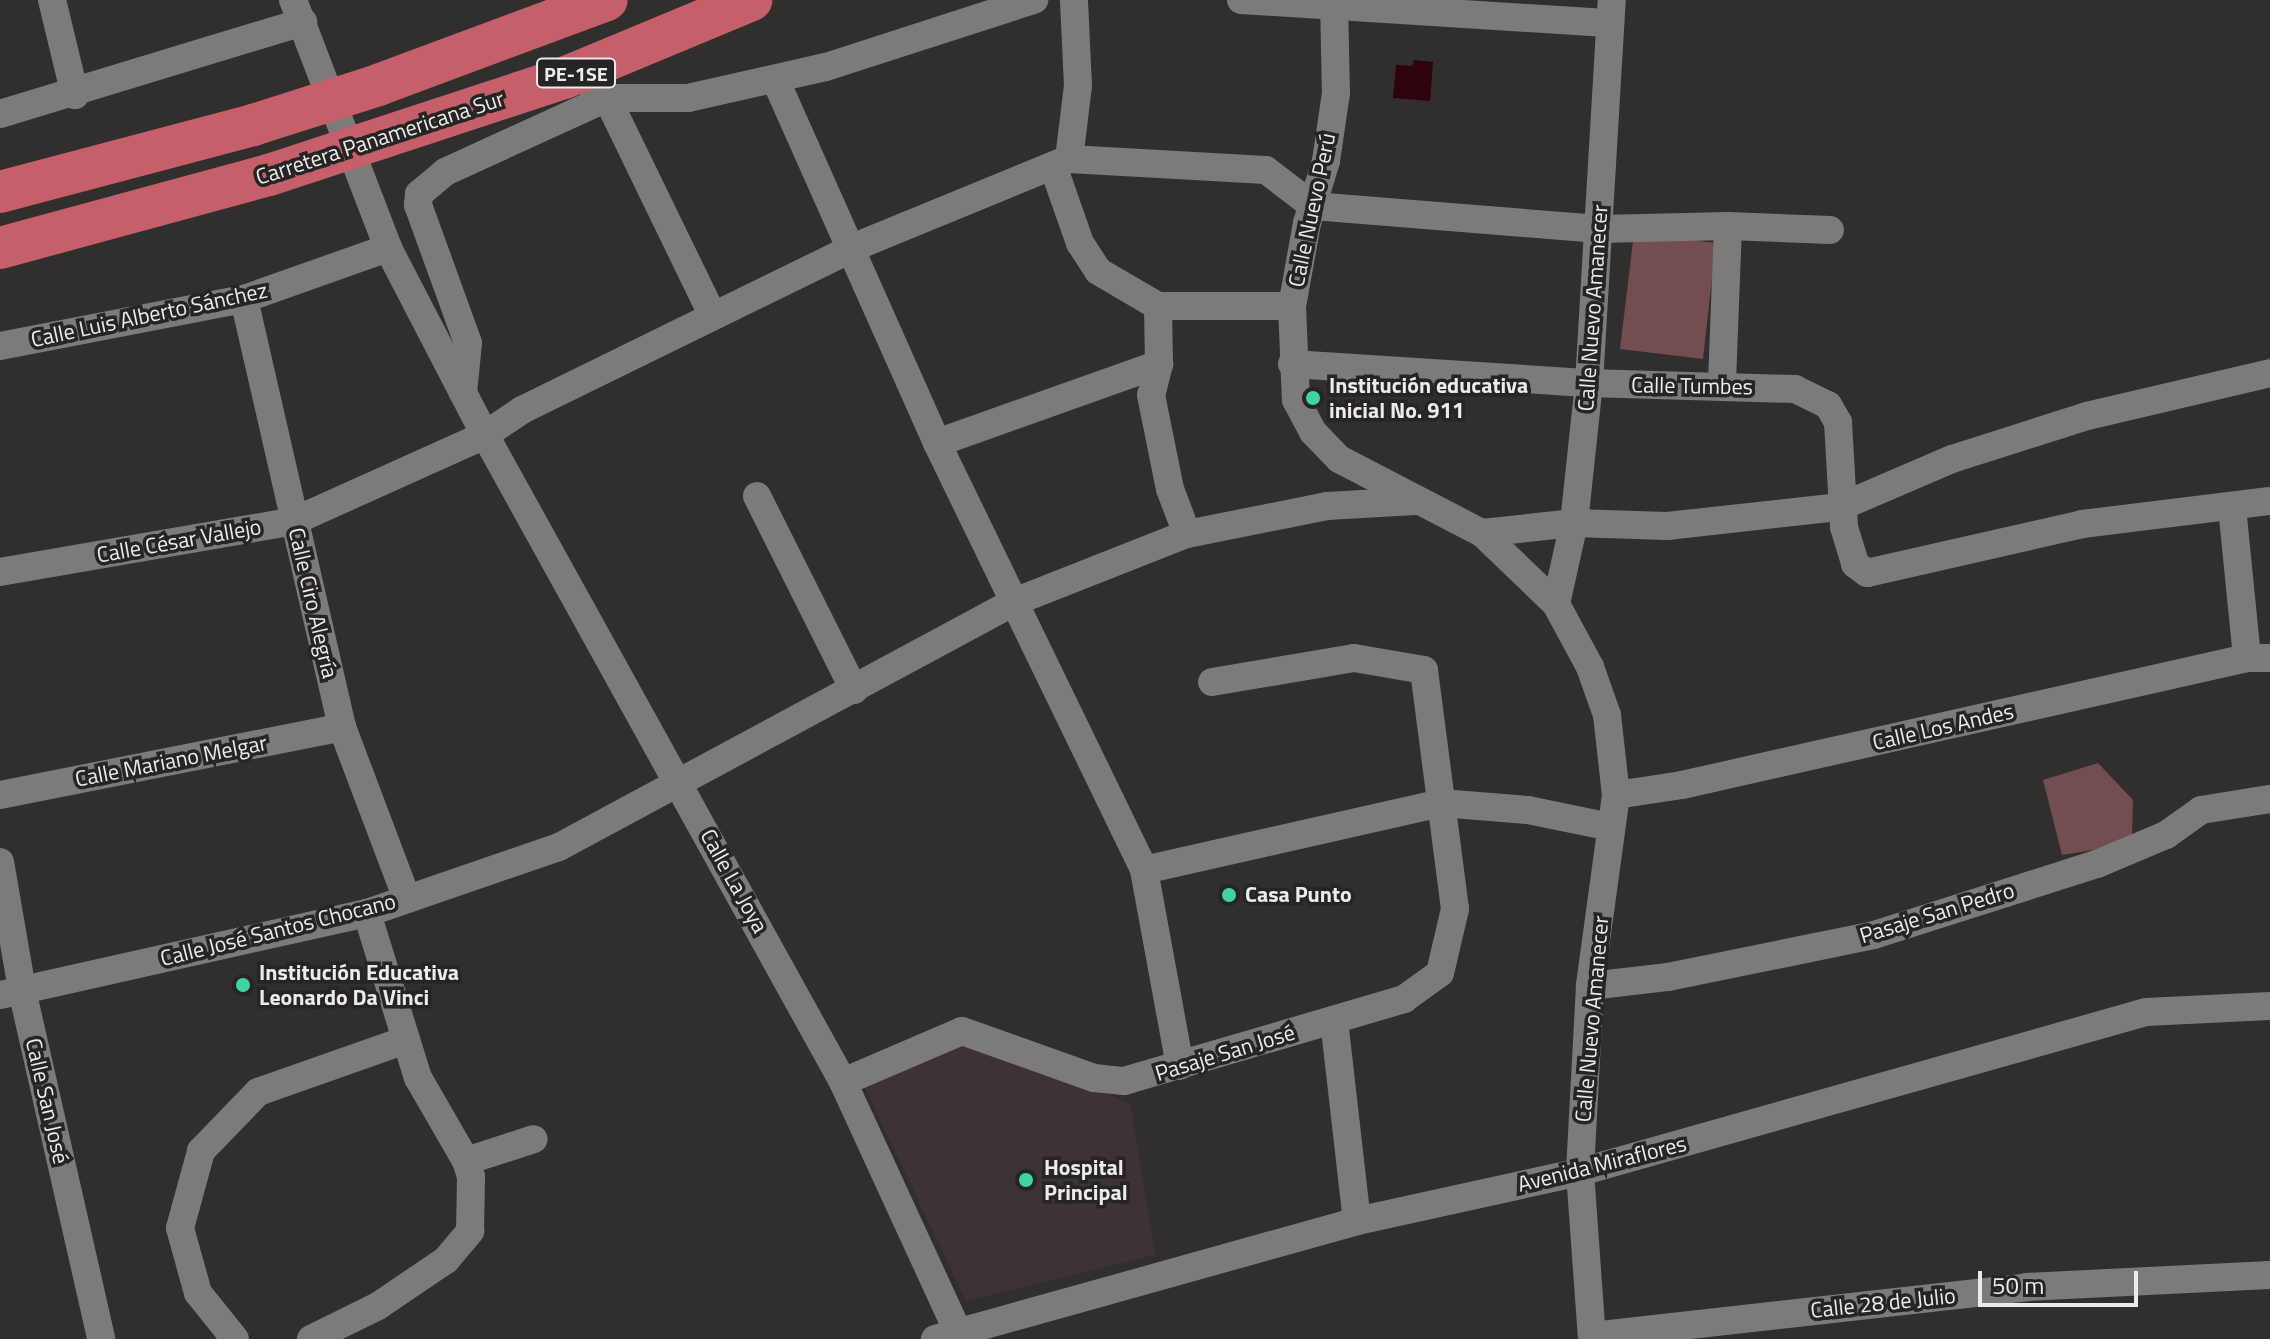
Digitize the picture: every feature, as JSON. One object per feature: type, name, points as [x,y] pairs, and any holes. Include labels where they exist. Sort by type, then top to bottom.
[{"type":"highway","name":"PE-1SE","points":[[0,192],[253,125],[378,85],[607,0]]},
{"type":"highway","name":"Carretera Panamericana Sur","points":[[0,248],[269,175],[564,78],[751,0]]},
{"type":"street","points":[[52,0],[75,95]]},
{"type":"street","points":[[564,78],[607,98],[672,100],[826,67],[1034,0]]},
{"type":"street","points":[[1074,0],[1078,86],[1061,162],[1080,243],[1098,271],[1158,306],[1292,306]]},
{"type":"street","points":[[1241,0],[1611,11]]},
{"type":"street","name":"Calle Nuevo Perú","points":[[1334,3],[1336,93],[1326,161],[1292,306],[1292,364],[1296,400],[1313,432],[1339,459],[1482,533],[1556,604],[1590,667],[1607,715],[1616,795]]},
{"type":"street","points":[[0,114],[75,95],[298,11]]},
{"type":"street","name":"Calle La Joya","points":[[298,11],[388,248],[485,435],[681,784],[843,1082],[951,1337]]},
{"type":"street","name":"Calle Nuevo Amanecer","points":[[1556,604],[1574,523],[1589,383],[1611,11]]},
{"type":"street","points":[[775,79],[937,443],[1144,870],[1180,1066]]},
{"type":"street","points":[[607,98],[713,316]]},
{"type":"street","points":[[463,393],[468,343],[418,205],[419,194],[445,172],[607,98]]},
{"type":"street","points":[[1061,162],[1266,170],[1313,206],[1599,229],[1728,226],[1830,230]]},
{"type":"street","name":"Calle César Vallejo","points":[[0,572],[294,521],[485,435],[522,410],[852,248],[1061,162]]},
{"type":"street","points":[[1722,385],[1728,226]]},
{"type":"street","name":"Calle Luis Alberto Sánchez","points":[[0,346],[244,299],[388,248]]},
{"type":"street","name":"Calle Ciro Alegría","points":[[244,299],[342,727],[407,899]]},
{"type":"street","points":[[1158,306],[1159,364],[1151,395],[1156,431],[1187,534]]},
{"type":"street","points":[[937,443],[1159,364]]},
{"type":"street","name":"Calle Tumbes","points":[[1292,364],[1589,383],[1795,389],[1828,405],[1838,422],[1843,456],[1840,507]]},
{"type":"street","points":[[1482,533],[1574,523],[1667,526],[1840,507],[1952,459],[2087,416],[2256,377],[2270,393]]},
{"type":"street","points":[[757,496],[854,690]]},
{"type":"street","name":"Calle José Santos Chocano","points":[[11,993],[367,913],[559,847],[1014,602],[1187,534],[1327,506],[1415,501]]},
{"type":"street","points":[[1840,507],[1855,564],[1867,573],[2082,524],[2270,501]]},
{"type":"street","points":[[2232,507],[2259,658]]},
{"type":"street","name":"Pasaje San José","points":[[843,1082],[962,1031],[1094,1078],[1124,1081],[1404,999],[1440,973],[1455,909],[1424,670],[1354,658],[1212,682]]},
{"type":"street","name":"Calle Los Andes","points":[[1616,795],[1682,785],[2259,658]]},
{"type":"street","name":"Calle Mariano Melgar","points":[[0,795],[342,727]]},
{"type":"street","name":"Calle Nuevo Amanecer","points":[[1592,1337],[1580,1172],[1590,986],[1616,795]]},
{"type":"street","name":"Pasaje San Pedro","points":[[1590,986],[1668,977],[1874,935],[2097,864],[2166,835],[2201,810],[2270,799]]},
{"type":"street","points":[[1144,870],[1441,803],[1528,810],[1611,827]]},
{"type":"street","name":"Calle San José","points":[[0,862],[11,993],[101,1339]]},
{"type":"street","points":[[311,1339],[378,1306],[446,1260],[470,1231],[471,1177],[466,1161],[438,1119],[406,1040],[367,913]]},
{"type":"street","name":"Avenida Miraflores","points":[[951,1337],[1357,1221],[1580,1172],[2146,1012],[2270,1006]]},
{"type":"street","points":[[1334,1020],[1357,1221]]},
{"type":"street","points":[[235,1339],[198,1293],[180,1228],[201,1151],[258,1092],[406,1040]]},
{"type":"street","points":[[466,1161],[534,1139]]},
{"type":"street","name":"Calle 28 de Julio","points":[[1592,1337],[2026,1287],[2270,1275]]},
{"type":"shaded area","points":[[1414,60],[1433,62],[1430,101],[1393,98],[1396,65],[1412,66]]},
{"type":"shaded area","points":[[1634,233],[1716,243],[1703,359],[1620,349]]},
{"type":"shaded area","points":[[2098,763],[2133,800],[2132,836],[2124,845],[2062,855],[2043,780]]},
{"type":"shaded area","name":"Hospital Principal","points":[[974,1028],[1131,1105],[1155,1255],[966,1301],[861,1080]]},
{"type":"place","name":"Institución educativa inicial No. 911","points":[[1313,398]]},
{"type":"place","name":"Casa Punto","points":[[1229,895]]},
{"type":"place","name":"Institución Educativa Leonardo Da Vinci","points":[[243,985]]},
{"type":"place","name":"Hospital Principal","points":[[1026,1180]]}]
